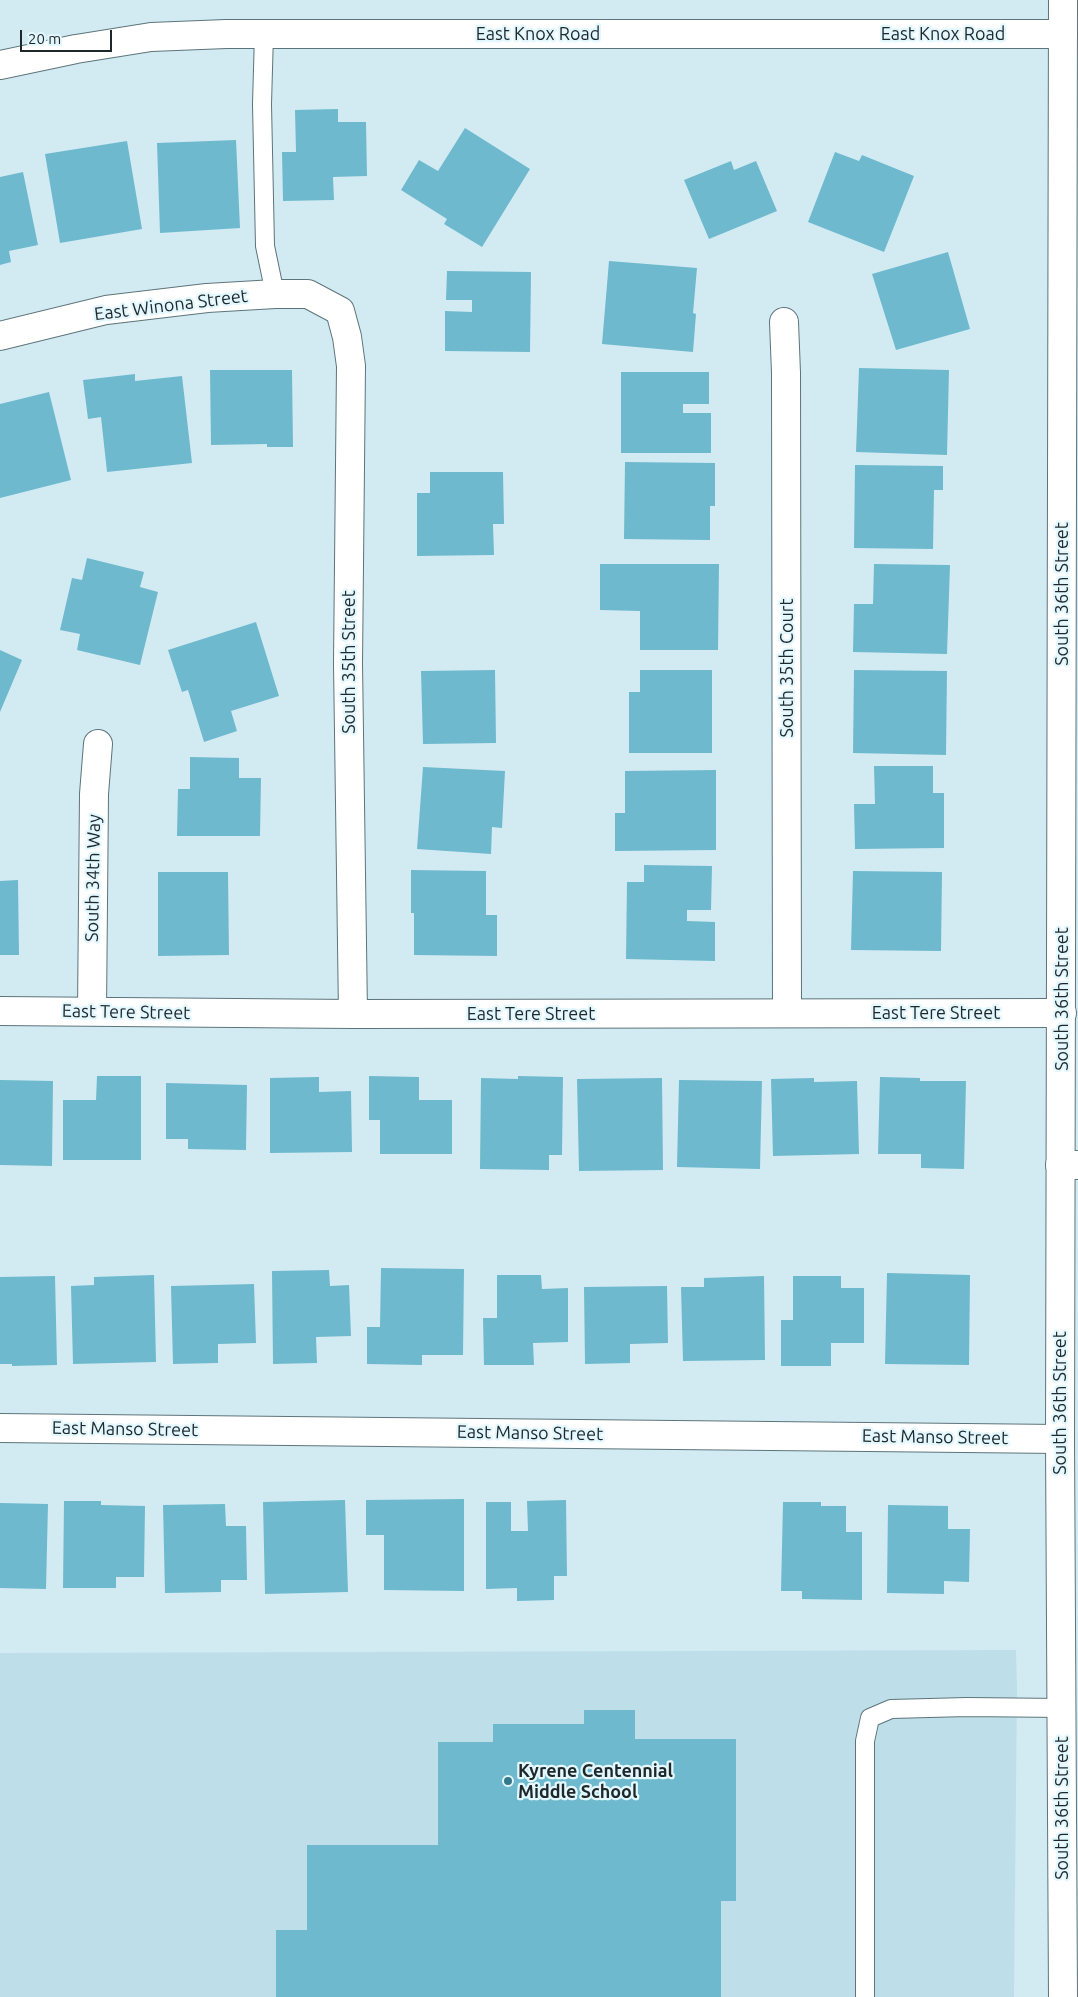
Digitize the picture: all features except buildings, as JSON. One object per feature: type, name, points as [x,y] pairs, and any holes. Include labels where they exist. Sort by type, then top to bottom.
[{"type":"street","name":"South 36th Street","points":[[1062,0],[1070,34],[1062,1013],[1069,1165],[1060,1439],[1062,1708],[1070,1764],[1063,1997]]},
{"type":"street","name":"East Knox Road","points":[[0,65],[76,49],[151,37],[264,34],[1070,34]]},
{"type":"street","name":"East Winona Street","points":[[0,336],[106,310],[207,298],[308,294],[340,311]]},
{"type":"street","name":"South 35th Street","points":[[340,311],[347,337],[351,366],[348,664],[353,1014]]},
{"type":"street","name":"South 35th Court","points":[[784,322],[786,373],[788,1013]]},
{"type":"street","name":"South 34th Way","points":[[92,1011],[94,794],[98,744]]},
{"type":"street","name":"East Tere Street","points":[[0,1011],[353,1014],[1062,1013]]},
{"type":"street","name":"East Manso Street","points":[[0,1428],[1060,1439]]},
{"type":"lane","points":[[264,34],[262,104],[265,246],[275,294]]},
{"type":"lane","points":[[865,1997],[865,1741],[870,1718],[890,1709],[967,1707],[1062,1708]]},
{"type":"shaded area","name":"Kyrene Centennial Middle School","points":[[1016,1650],[1014,1997],[0,1997],[0,1653]]},
{"type":"place","name":"Kyrene Centennial Middle School","points":[[508,1781]]}]
